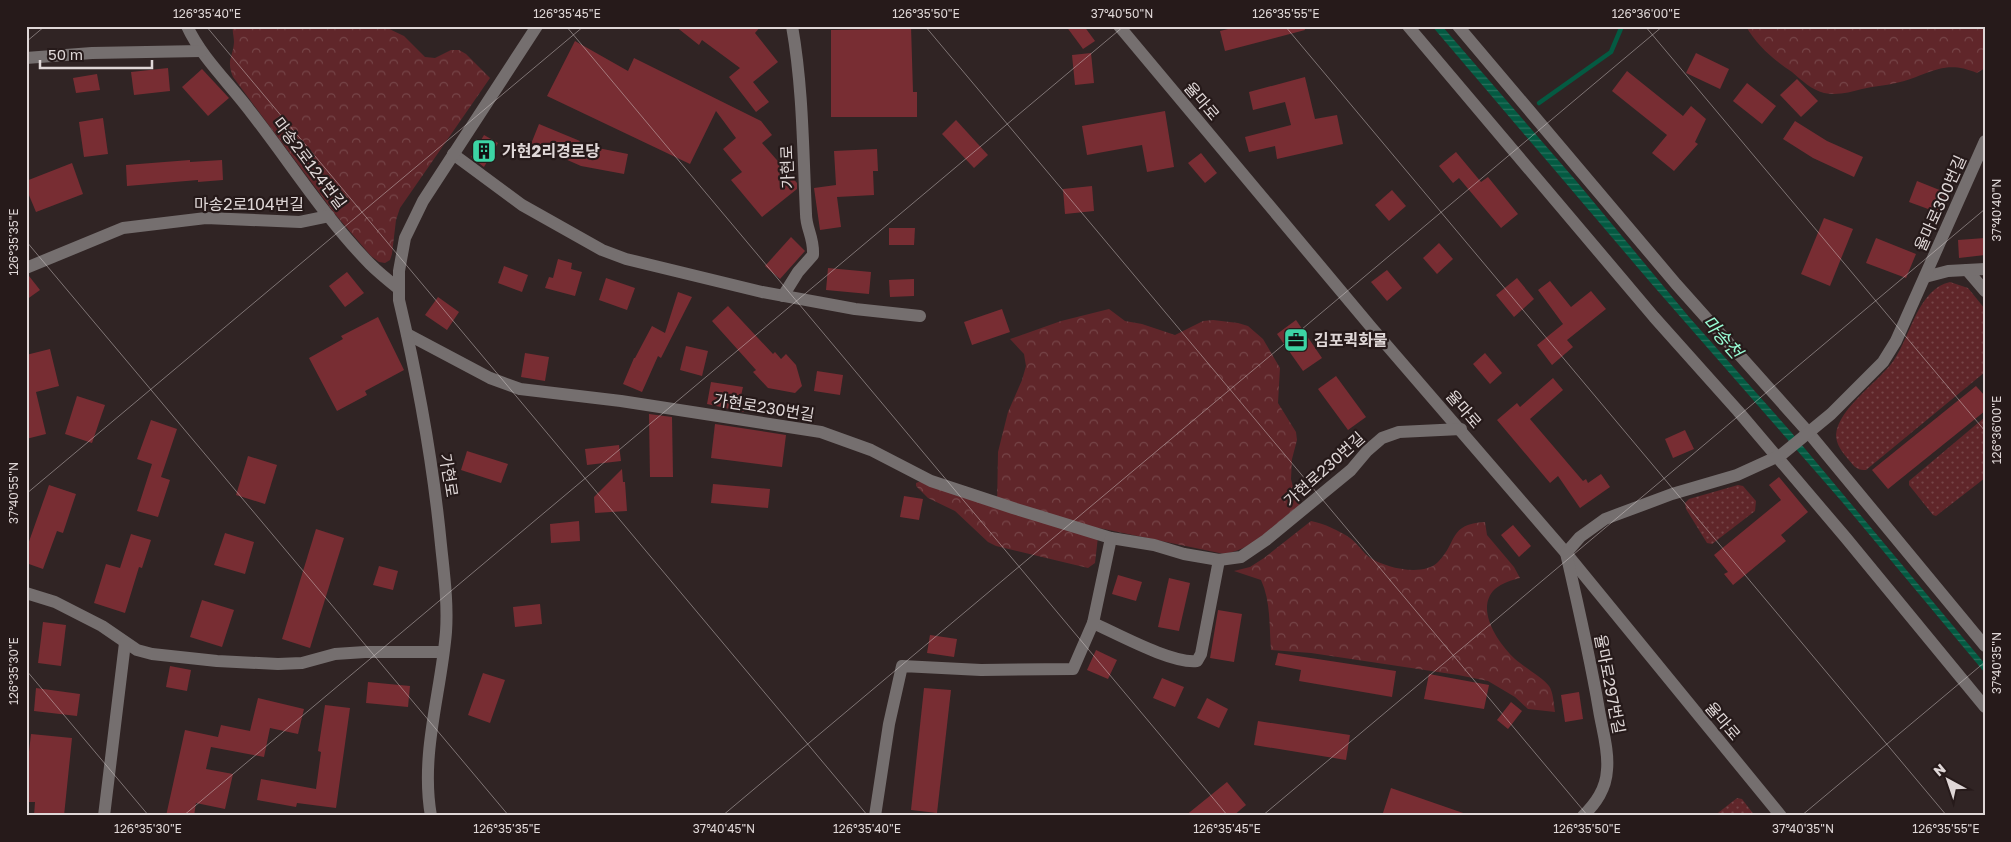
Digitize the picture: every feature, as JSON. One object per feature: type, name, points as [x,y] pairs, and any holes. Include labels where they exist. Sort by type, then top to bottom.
[{"type":"street","name":"마송2로124번길","points":[[187,26],[201,51],[240,97],[329,216],[370,264],[399,289]]},
{"type":"street","name":"가현로","points":[[431,816],[428,801],[428,761],[446,631],[446,591],[435,482],[407,334],[398,300],[399,271],[405,238],[423,201],[537,26]]},
{"type":"street","name":"가현로","points":[[783,296],[798,272],[814,256],[814,243],[806,218],[799,66],[792,26]]},
{"type":"street","name":"율마로","points":[[1119,26],[1371,327],[1461,429],[1566,553],[1781,816]]},
{"type":"street","points":[[1408,26],[1778,457],[1985,707]]},
{"type":"street","points":[[1458,26],[1676,284],[1808,432],[1985,646]]},
{"type":"street","points":[[26,58],[92,53],[201,51]]},
{"type":"street","name":"율마로300번길","points":[[1566,553],[1580,537],[1604,520],[1672,494],[1737,475],[1778,457],[1831,414],[1883,362],[1896,341],[1985,141]]},
{"type":"street","points":[[453,154],[522,205],[602,250],[626,259],[783,296],[855,309],[920,316]]},
{"type":"street","name":"마송2로104번길","points":[[26,268],[123,228],[206,218],[300,222],[329,216]]},
{"type":"street","points":[[1925,277],[1948,271],[1985,269]]},
{"type":"street","points":[[1967,270],[1985,291]]},
{"type":"street","name":"가현로230번길","points":[[407,334],[490,378],[520,388],[621,401],[821,432],[871,450],[931,481],[1111,538],[1154,545],[1184,554],[1219,560],[1241,557],[1266,540],[1351,470],[1367,451],[1382,438],[1398,432],[1461,429]]},
{"type":"street","points":[[875,816],[889,724],[902,666],[981,670],[1073,669],[1093,623],[1111,538]]},
{"type":"street","name":"율마로297번길","points":[[1566,553],[1593,676],[1606,748],[1607,770],[1604,787],[1596,802],[1583,816]]},
{"type":"street","points":[[1093,623],[1165,654],[1189,662],[1197,661],[1202,654],[1219,560]]},
{"type":"street","points":[[26,593],[62,605],[102,626],[137,650],[152,654],[217,661],[278,664],[302,663],[335,654],[358,652],[443,652]]},
{"type":"street","points":[[104,816],[125,643]]},
{"type":"green space","points":[[233,26],[383,26],[404,36],[425,57],[435,58],[451,50],[459,50],[466,54],[490,78],[400,208],[396,220],[390,260],[385,263],[379,262],[371,256],[335,214],[233,77],[230,62],[234,42]]},
{"type":"green space","points":[[1746,26],[1985,26],[1985,68],[1977,73],[1955,67],[1945,68],[1892,84],[1843,93],[1824,93],[1815,90],[1772,57],[1760,46]]},
{"type":"green space","points":[[1950,282],[1968,288],[1985,309],[1985,372],[1866,470],[1858,469],[1838,445],[1836,435],[1838,425],[1851,405],[1894,360],[1916,314],[1930,294],[1939,286]]},
{"type":"green space","points":[[1109,309],[1125,321],[1142,324],[1175,335],[1203,321],[1213,320],[1248,326],[1263,339],[1280,368],[1278,403],[1296,432],[1297,440],[1292,459],[1291,479],[1300,505],[1274,528],[1245,547],[1224,554],[1099,528],[1095,563],[1088,568],[996,546],[988,542],[955,511],[928,498],[916,486],[916,483],[921,481],[997,507],[998,452],[1008,412],[1026,366],[1024,354],[1010,339],[1061,321]]},
{"type":"green space","points":[[1985,417],[1985,478],[1936,516],[1933,515],[1909,485],[1909,481]]},
{"type":"green space","points":[[1738,485],[1743,486],[1756,501],[1755,511],[1712,544],[1707,543],[1686,509],[1685,503],[1689,499]]},
{"type":"green space","points":[[1311,521],[1336,530],[1350,538],[1369,557],[1384,565],[1414,570],[1431,567],[1438,562],[1459,530],[1473,523],[1485,522],[1487,535],[1514,567],[1520,578],[1501,585],[1489,597],[1487,606],[1491,626],[1509,653],[1549,686],[1555,712],[1528,709],[1515,697],[1488,681],[1311,653],[1271,650],[1268,605],[1261,580],[1234,571],[1250,567],[1264,558]]},
{"type":"green space","points":[[1737,798],[1742,799],[1755,816],[1714,816]]},
{"type":"shaded area","points":[[1432,26],[1442,26],[1577,182],[1689,317],[1791,432],[1985,664],[1985,673],[1843,503],[1650,282]]},
{"type":"building","points":[[675,26],[761,26],[755,33],[778,62],[753,82],[769,102],[756,112],[729,77],[740,68],[702,40],[699,45]]},
{"type":"building","points":[[879,26],[911,26],[913,92],[917,92],[917,117],[831,117],[831,30],[879,29]]},
{"type":"building","points":[[1066,26],[1084,26],[1095,41],[1083,49]]},
{"type":"building","points":[[1240,26],[1304,26],[1305,30],[1225,51],[1220,31]]},
{"type":"building","points":[[575,41],[628,71],[634,58],[761,121],[772,135],[762,143],[797,183],[797,189],[762,217],[731,180],[742,172],[723,149],[736,138],[716,111],[690,164],[547,96]]},
{"type":"building","points":[[1091,53],[1094,83],[1075,85],[1072,55]]},
{"type":"building","points":[[1696,53],[1729,69],[1720,89],[1686,73]]},
{"type":"building","points":[[168,68],[170,91],[134,95],[131,72]]},
{"type":"building","points":[[202,69],[229,98],[208,116],[182,87]]},
{"type":"building","points":[[1627,71],[1683,116],[1691,106],[1706,119],[1695,142],[1698,144],[1674,171],[1652,153],[1667,135],[1612,91]]},
{"type":"building","points":[[97,74],[100,90],[76,93],[73,78]]},
{"type":"building","points":[[1305,77],[1315,119],[1337,115],[1343,144],[1277,159],[1275,146],[1249,152],[1245,137],[1291,125],[1285,102],[1253,110],[1249,92]]},
{"type":"building","points":[[1797,79],[1818,101],[1801,117],[1780,95]]},
{"type":"building","points":[[1747,83],[1776,106],[1762,124],[1733,101]]},
{"type":"building","points":[[1165,111],[1174,167],[1147,172],[1142,145],[1087,155],[1082,126]]},
{"type":"building","points":[[103,118],[108,154],[84,157],[79,122]]},
{"type":"building","points":[[956,120],[988,155],[974,168],[942,134]]},
{"type":"building","points":[[1795,121],[1827,141],[1863,157],[1854,177],[1813,158],[1783,139]]},
{"type":"building","points":[[539,124],[580,141],[578,144],[628,154],[624,174],[581,166],[531,144]]},
{"type":"building","name":"가현2리경로당","points":[[484,135],[498,143],[484,167],[471,157]]},
{"type":"building","points":[[877,149],[878,171],[873,171],[874,195],[837,197],[841,227],[820,230],[814,188],[836,185],[834,151]]},
{"type":"building","points":[[1456,152],[1481,182],[1488,177],[1518,214],[1501,228],[1459,178],[1453,183],[1439,166]]},
{"type":"building","points":[[1201,153],[1217,173],[1205,183],[1188,163]]},
{"type":"building","points":[[190,160],[190,162],[222,160],[223,180],[198,182],[198,180],[127,186],[126,165]]},
{"type":"building","points":[[72,163],[83,194],[36,212],[26,188],[26,181]]},
{"type":"building","points":[[1917,181],[1947,193],[1939,213],[1909,202]]},
{"type":"building","points":[[1092,186],[1094,211],[1065,214],[1063,189]]},
{"type":"building","points":[[1392,190],[1406,206],[1389,221],[1375,205]]},
{"type":"building","points":[[1824,218],[1853,229],[1830,286],[1801,274]]},
{"type":"building","points":[[889,228],[915,228],[914,245],[889,245]]},
{"type":"building","points":[[791,237],[805,251],[780,279],[765,266]]},
{"type":"building","points":[[1876,238],[1916,254],[1906,278],[1866,263]]},
{"type":"building","points":[[1985,238],[1985,255],[1959,258],[1958,240]]},
{"type":"building","points":[[1439,243],[1453,259],[1437,274],[1423,258]]},
{"type":"building","points":[[558,259],[572,263],[571,269],[582,272],[575,296],[545,288],[549,277],[553,278]]},
{"type":"building","points":[[504,266],[528,275],[522,292],[498,283]]},
{"type":"building","points":[[828,268],[871,272],[869,294],[826,290]]},
{"type":"building","points":[[1387,270],[1402,288],[1387,301],[1371,282]]},
{"type":"building","points":[[347,272],[364,293],[345,307],[329,286]]},
{"type":"building","points":[[26,276],[29,276],[40,290],[26,300]]},
{"type":"building","points":[[606,278],[635,288],[627,310],[599,300]]},
{"type":"building","points":[[1517,278],[1534,299],[1514,317],[1496,295]]},
{"type":"building","points":[[914,279],[914,296],[890,297],[889,280]]},
{"type":"building","points":[[1550,281],[1571,307],[1591,291],[1606,309],[1567,340],[1573,347],[1552,365],[1537,345],[1563,324],[1538,290]]},
{"type":"building","points":[[678,292],[692,297],[661,358],[658,356],[642,392],[623,384],[634,358],[652,326],[665,333]]},
{"type":"building","points":[[438,297],[459,312],[447,330],[425,315]]},
{"type":"building","points":[[728,306],[773,354],[775,352],[781,359],[786,354],[796,365],[802,386],[795,393],[768,388],[753,372],[756,370],[712,321]]},
{"type":"building","points":[[1002,309],[1010,332],[972,345],[964,322]]},
{"type":"building","points":[[378,317],[404,370],[365,391],[367,395],[337,411],[309,358],[343,339],[341,336]]},
{"type":"building","points":[[1296,320],[1322,358],[1303,371],[1277,334]]},
{"type":"building","points":[[686,346],[708,351],[702,376],[680,370]]},
{"type":"building","points":[[50,349],[59,386],[36,392],[46,434],[26,439],[26,355]]},
{"type":"building","points":[[525,353],[549,357],[545,381],[521,377]]},
{"type":"building","points":[[1485,353],[1502,373],[1490,384],[1473,364]]},
{"type":"building","points":[[817,371],[843,375],[840,395],[814,391]]},
{"type":"building","points":[[1336,376],[1366,417],[1348,430],[1318,389]]},
{"type":"building","points":[[1553,378],[1563,390],[1530,419],[1583,481],[1586,479],[1588,483],[1601,474],[1610,487],[1580,508],[1558,476],[1550,483],[1497,420],[1517,403],[1520,407]]},
{"type":"building","points":[[711,382],[743,387],[740,400],[745,401],[744,412],[707,404]]},
{"type":"building","points":[[1976,386],[1985,396],[1985,411],[1888,489],[1872,470]]},
{"type":"building","points":[[77,396],[105,405],[92,443],[65,434]]},
{"type":"building","points":[[649,414],[672,417],[673,477],[650,477]]},
{"type":"building","points":[[151,420],[177,429],[161,477],[170,480],[158,517],[137,511],[152,464],[137,459]]},
{"type":"building","points":[[715,424],[786,435],[782,467],[711,458]]},
{"type":"building","points":[[1685,430],[1694,449],[1673,458],[1665,439]]},
{"type":"building","points":[[619,445],[621,461],[587,465],[585,449]]},
{"type":"building","points":[[467,451],[508,464],[501,483],[461,470]]},
{"type":"building","points":[[248,456],[277,465],[265,504],[236,495]]},
{"type":"building","points":[[622,469],[627,511],[595,513],[594,497]]},
{"type":"building","points":[[1779,477],[1808,512],[1781,535],[1786,541],[1733,585],[1724,574],[1728,572],[1714,555],[1781,500],[1769,485]]},
{"type":"building","points":[[713,484],[770,489],[768,508],[711,503]]},
{"type":"building","points":[[49,485],[76,494],[63,533],[57,531],[43,569],[26,563],[26,550]]},
{"type":"building","points":[[904,496],[923,499],[919,520],[900,517]]},
{"type":"building","points":[[579,521],[580,541],[551,543],[550,524]]},
{"type":"building","points":[[1513,525],[1531,546],[1519,557],[1501,535]]},
{"type":"building","points":[[316,529],[344,538],[310,648],[282,639]]},
{"type":"building","points":[[225,533],[254,542],[245,574],[214,565]]},
{"type":"building","points":[[131,534],[151,540],[142,568],[139,567],[125,613],[94,603],[106,564],[120,568]]},
{"type":"building","points":[[379,566],[398,571],[393,590],[373,585]]},
{"type":"building","points":[[1118,575],[1142,582],[1136,601],[1112,594]]},
{"type":"building","points":[[1169,578],[1190,583],[1179,631],[1158,627]]},
{"type":"building","points":[[202,600],[234,610],[222,647],[190,637]]},
{"type":"building","points":[[540,604],[542,624],[515,627],[513,607]]},
{"type":"building","points":[[1218,610],[1242,614],[1234,662],[1210,658]]},
{"type":"building","points":[[43,622],[66,625],[61,666],[38,663]]},
{"type":"building","points":[[930,635],[957,639],[954,657],[927,653]]},
{"type":"building","points":[[1096,650],[1117,660],[1108,679],[1087,670]]},
{"type":"building","points":[[1278,653],[1396,671],[1392,697],[1299,681],[1301,670],[1275,665]]},
{"type":"building","points":[[170,666],[191,670],[187,691],[166,687]]},
{"type":"building","points":[[483,673],[505,680],[490,723],[468,715]]},
{"type":"building","points":[[1429,674],[1489,685],[1484,709],[1424,699]]},
{"type":"building","points":[[1162,678],[1184,687],[1175,707],[1153,698]]},
{"type":"building","points":[[368,682],[410,686],[408,707],[366,703]]},
{"type":"building","points":[[36,688],[80,694],[77,716],[34,711]]},
{"type":"building","points":[[924,688],[951,690],[937,813],[911,810]]},
{"type":"building","points":[[1579,692],[1583,719],[1565,722],[1561,695]]},
{"type":"building","points":[[258,698],[304,709],[298,734],[270,728],[264,757],[211,747],[206,769],[233,774],[225,809],[196,803],[194,816],[166,816],[185,730],[218,737],[221,725],[250,731]]},
{"type":"building","points":[[1207,698],[1228,709],[1219,728],[1197,718]]},
{"type":"building","points":[[1511,702],[1522,711],[1508,729],[1497,720]]},
{"type":"building","points":[[325,705],[350,708],[336,808],[297,803],[296,807],[257,800],[261,779],[316,789],[321,752],[318,751]]},
{"type":"building","points":[[1258,721],[1350,735],[1346,760],[1254,745]]},
{"type":"building","points":[[31,734],[72,738],[64,816],[34,816],[35,802],[26,802],[26,779]]},
{"type":"building","points":[[1227,782],[1246,805],[1233,816],[1185,816]]},
{"type":"building","points":[[1391,788],[1466,814],[1465,816],[1382,816]]},
{"type":"waterway","points":[[1539,103],[1611,52],[1622,26]]},
{"type":"place","name":"가현2리경로당","points":[[484,151]]},
{"type":"place","name":"김포퀵화물","points":[[1296,340]]},
{"type":"water label","name":"마송천","points":[[1722,337]]}]
